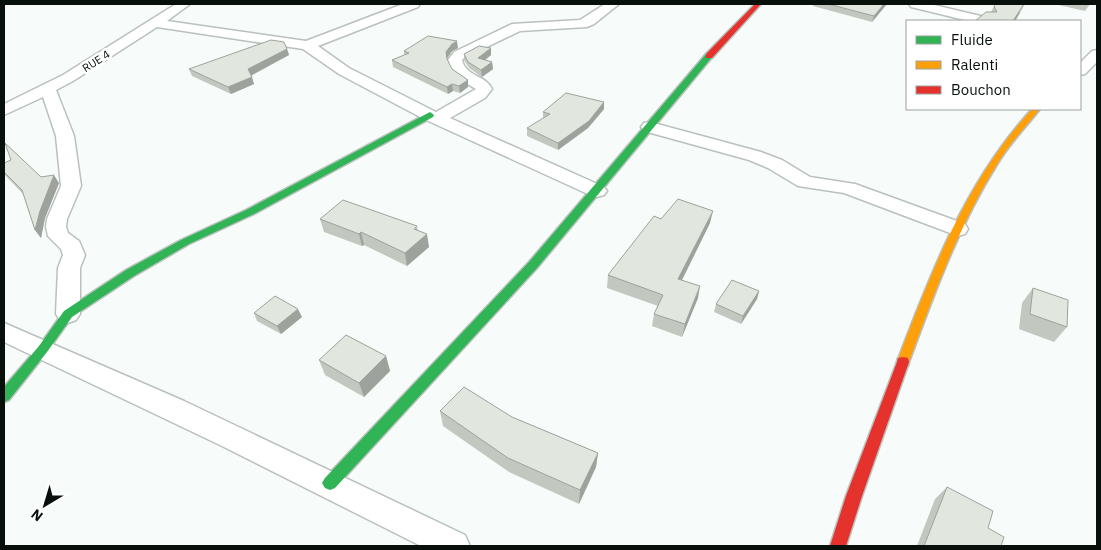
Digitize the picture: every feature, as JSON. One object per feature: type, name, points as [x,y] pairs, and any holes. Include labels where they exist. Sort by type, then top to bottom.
[{"type":"street","name":"RUE 4","points":[[4,110],[68,78],[184,4]]},
{"type":"street","points":[[307,45],[414,4]]},
{"type":"street","points":[[4,396],[43,350],[68,314],[130,273],[185,242],[250,212],[434,116],[479,95],[484,89],[483,86],[459,73],[455,67],[454,60],[459,55],[517,27],[582,24],[589,22],[613,4]]},
{"type":"street","points":[[330,483],[477,326],[598,190],[719,43],[758,4]]},
{"type":"street","points":[[915,4],[980,20]]},
{"type":"street","points":[[155,23],[307,45],[344,71],[434,116],[598,190]]},
{"type":"street","points":[[1081,70],[1094,51]]},
{"type":"street","points":[[48,89],[65,136],[71,186],[57,219],[56,227],[59,236],[71,246],[74,255],[68,268],[68,314]]},
{"type":"street","points":[[838,546],[919,318],[958,229],[988,172],[1010,138],[1035,110]]},
{"type":"street","points":[[650,127],[747,154],[775,164],[805,182],[848,188],[958,229]]},
{"type":"street","points":[[4,332],[330,483],[454,546]]},
{"type":"building","points":[[828,4],[884,4],[874,16]]},
{"type":"building","points":[[996,4],[1024,4],[1014,20],[976,20],[986,12],[997,12],[994,6]]},
{"type":"building","points":[[428,36],[457,41],[446,52],[447,59],[452,69],[468,80],[459,86],[452,84],[447,87],[392,60],[409,53],[404,51]]},
{"type":"building","points":[[271,40],[284,42],[287,49],[248,69],[252,77],[228,87],[189,69]]},
{"type":"building","points":[[479,46],[491,48],[478,58],[492,62],[481,70],[468,62],[464,54]]},
{"type":"building","points":[[566,93],[604,102],[589,121],[558,143],[527,128],[550,114],[543,112]]},
{"type":"building","points":[[5,143],[41,177],[54,175],[35,230],[22,190],[4,172],[4,163],[11,160]]},
{"type":"building","points":[[678,199],[713,211],[678,279],[700,286],[685,324],[654,314],[663,295],[608,275],[654,216],[661,219]]},
{"type":"building","points":[[343,200],[417,226],[414,229],[427,234],[405,253],[361,232],[359,234],[320,219]]},
{"type":"building","points":[[732,280],[759,291],[743,316],[716,304]]},
{"type":"building","points":[[1033,288],[1068,300],[1067,327],[1030,314]]},
{"type":"building","points":[[275,296],[298,309],[277,326],[254,313]]},
{"type":"building","points":[[346,335],[386,356],[359,383],[319,360]]},
{"type":"building","points":[[464,387],[512,417],[598,453],[580,490],[508,458],[440,411]]},
{"type":"building","points":[[947,487],[993,511],[988,528],[1004,537],[1001,546],[924,546]]},
{"type":"traffic: fast","points":[[330,483],[533,265],[709,56]]},
{"type":"traffic: fast","points":[[4,396],[43,349],[68,314],[130,273],[185,242],[250,212],[430,115]]},
{"type":"traffic: slow","points":[[903,362],[927,297],[975,194],[994,162],[1014,134],[1035,110]]},
{"type":"traffic: jam","points":[[709,56],[758,4]]},
{"type":"traffic: jam","points":[[838,546],[854,496],[903,362]]}]
